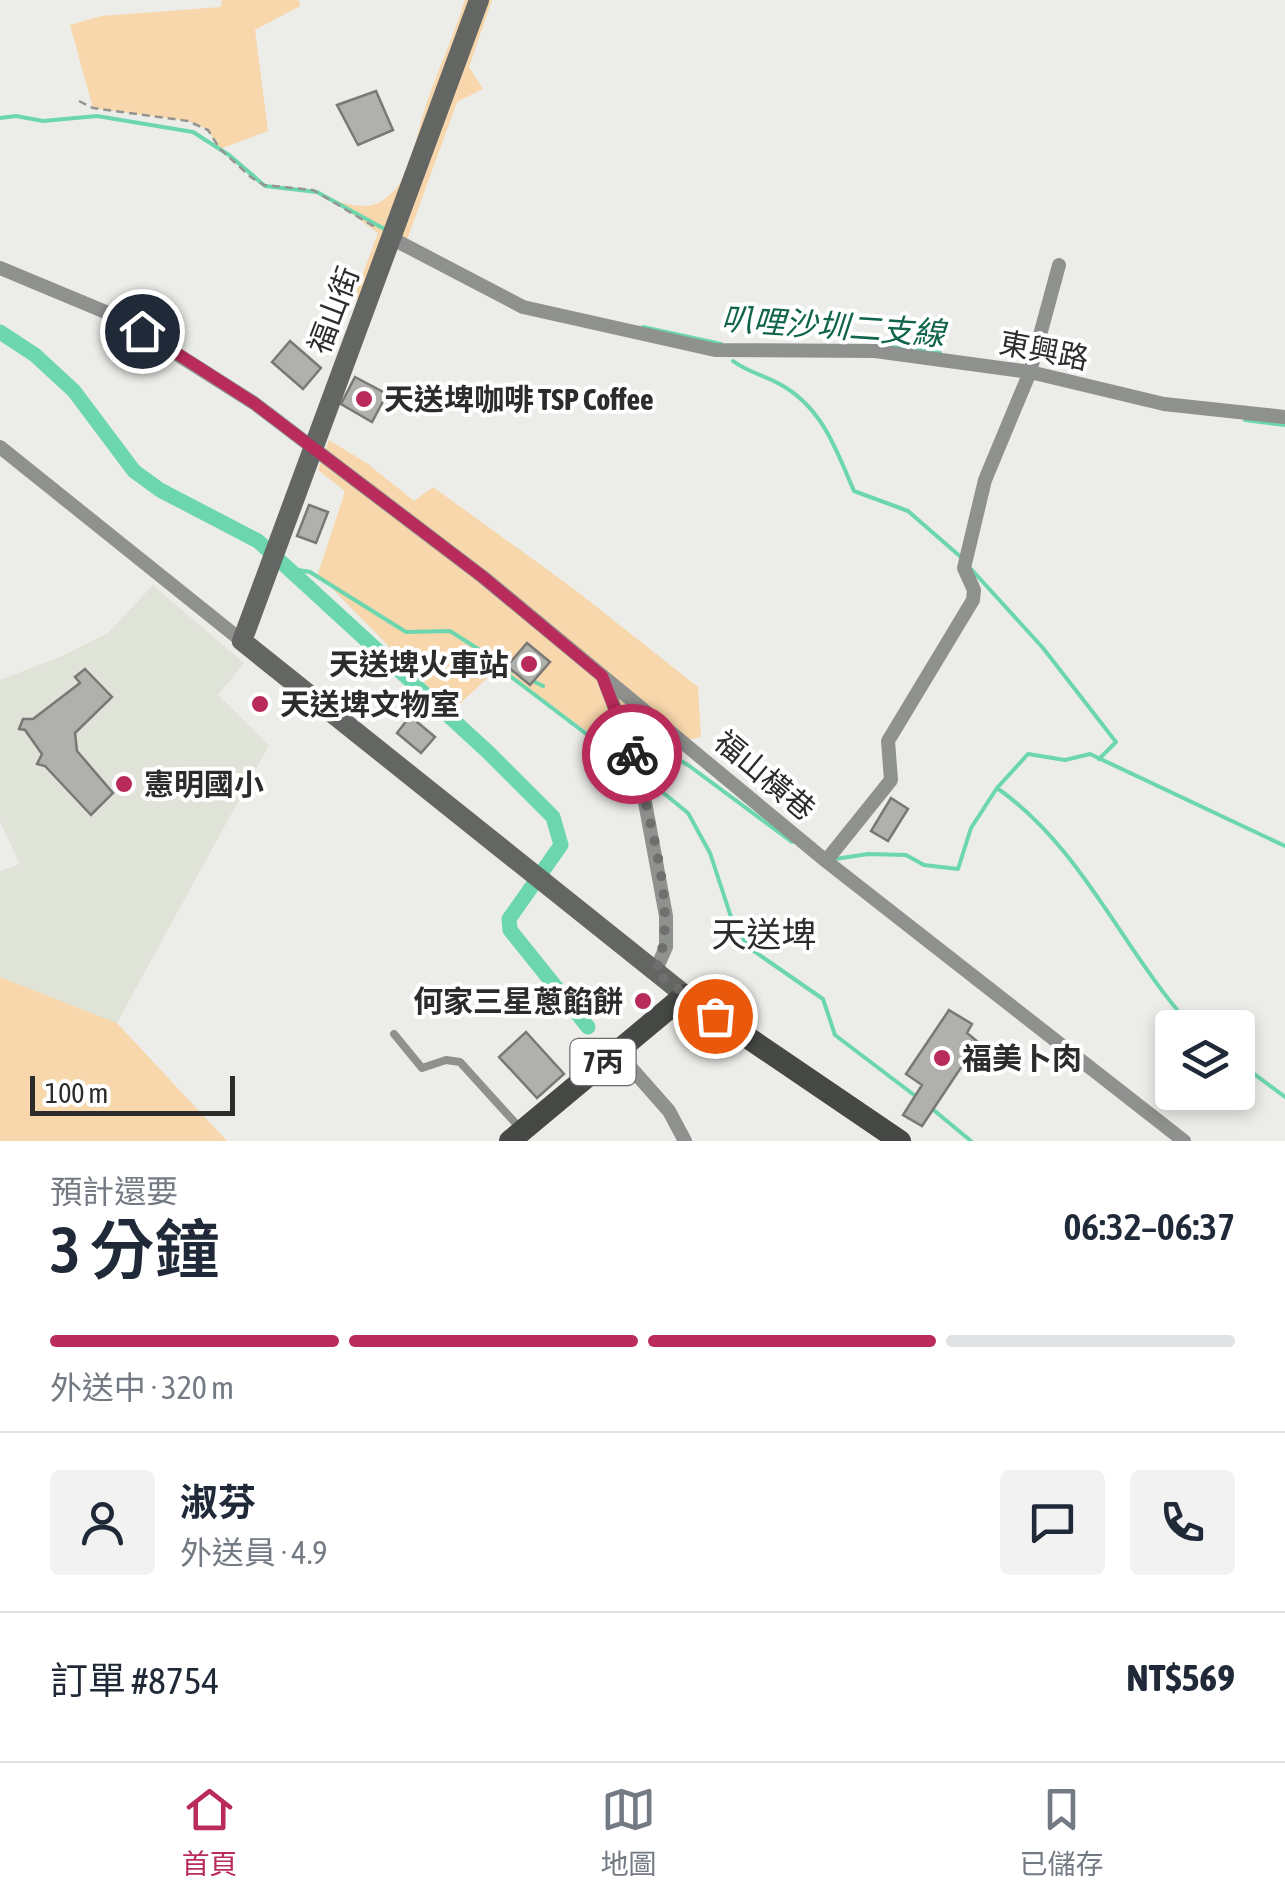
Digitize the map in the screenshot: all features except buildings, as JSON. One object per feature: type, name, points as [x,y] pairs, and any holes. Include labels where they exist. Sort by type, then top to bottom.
[{"type":"main road","name":"7丙","points":[[516,1136],[685,995]]},
{"type":"main road","points":[[685,995],[900,1141]]},
{"type":"street","name":"福山街","points":[[242,641],[479,0]]},
{"type":"street","name":"東興路","points":[[393,240],[523,307],[680,342],[748,352],[875,351],[1030,372],[1164,404],[1285,417]]},
{"type":"street","points":[[826,860],[892,780],[888,741],[973,600],[974,590],[964,568],[985,480],[1030,372],[1059,265]]},
{"type":"street","points":[[0,268],[58,289],[164,343],[254,403],[312,450]]},
{"type":"street","points":[[0,448],[685,995]]},
{"type":"street","name":"福山橫巷","points":[[312,450],[483,577],[826,860],[1184,1141]]},
{"type":"street","points":[[602,676],[640,775],[666,916],[666,947],[655,972]]},
{"type":"street","points":[[624,731],[657,721]]},
{"type":"street","points":[[616,1051],[669,1111],[685,1141]]},
{"type":"lane","points":[[394,1034],[422,1068],[446,1060],[460,1062],[516,1136]]},
{"type":"path","points":[[79,101],[93,108],[188,121],[208,130],[220,149],[264,185],[313,190],[393,240]]},
{"type":"shaded area","points":[[222,0],[299,0],[300,6],[255,30],[268,131],[220,149],[208,130],[188,121],[93,108],[70,25],[101,16],[221,7]]},
{"type":"shaded area","points":[[465,0],[492,0],[469,67],[483,89],[457,102],[408,237],[401,251],[397,250],[375,305],[354,298],[378,233],[329,198],[369,206],[382,201],[399,184]]},
{"type":"shaded area","points":[[329,440],[368,464],[414,501],[433,487],[574,589],[698,687],[701,737],[619,754],[498,668],[452,711],[318,574],[345,491],[318,470]],"holes":[[[527,643],[550,662],[531,685],[508,666]]]},
{"type":"shaded area","name":"憲明國小","points":[[153,585],[244,663],[218,695],[269,745],[117,1023],[0,977],[0,871],[20,864],[0,822],[0,680],[108,633]]},
{"type":"shaded area","points":[[0,977],[117,1023],[227,1141],[0,1141]]},
{"type":"waterway","name":"叭哩沙圳二支線","points":[[0,118],[16,116],[43,121],[97,116],[193,132],[229,155],[265,186],[317,192],[388,231]]},
{"type":"waterway","name":"叭哩沙圳二支線","points":[[643,327],[721,344]]},
{"type":"waterway","points":[[0,332],[35,355],[74,391],[134,471],[160,490],[258,541],[488,752],[553,817],[561,845],[509,919],[510,930],[588,1027]]},
{"type":"waterway","name":"叭哩沙圳二支線","points":[[885,346],[940,353]]},
{"type":"waterway","points":[[733,361],[783,386],[809,407],[827,432],[854,491],[908,511],[962,558]]},
{"type":"waterway","name":"叭哩沙圳二支線","points":[[1245,420],[1285,425]]},
{"type":"waterway","points":[[287,568],[310,572],[406,632],[450,631],[513,671]]},
{"type":"waterway","points":[[971,569],[1043,648],[1116,742],[1099,759]]},
{"type":"waterway","points":[[489,660],[626,764]]},
{"type":"waterway","points":[[531,680],[543,686]]},
{"type":"waterway","points":[[638,737],[688,765],[792,842]]},
{"type":"waterway","points":[[997,788],[1028,754],[1065,760],[1090,754],[1285,846]]},
{"type":"waterway","points":[[650,782],[688,813],[710,853],[732,920],[748,947],[823,999],[835,1035],[918,1098]]},
{"type":"waterway","points":[[835,859],[868,854],[906,855],[924,865],[958,869],[971,828],[997,788],[1054,840],[1178,1010]]},
{"type":"waterway","points":[[1255,1075],[1285,1097]]},
{"type":"waterway","points":[[930,1107],[971,1141]]},
{"type":"way so far","points":[[632,754],[640,775],[666,916],[666,947],[655,972],[715,1016]]},
{"type":"place","name":"天送埤咖啡 TSP Coffee","points":[[364,399]]},
{"type":"place","name":"天送埤火車站","points":[[529,664]]},
{"type":"place","name":"天送埤文物室","points":[[260,704]]},
{"type":"place","name":"憲明國小","points":[[124,784]]},
{"type":"place","name":"何家三星蔥餡餅","points":[[643,1001]]},
{"type":"place","name":"福美卜肉","points":[[942,1058]]},
{"type":"district","name":"天送埤","points":[[764,934]]},
{"type":"route","points":[[142,331],[254,403],[483,577],[602,676],[632,754]]}]
